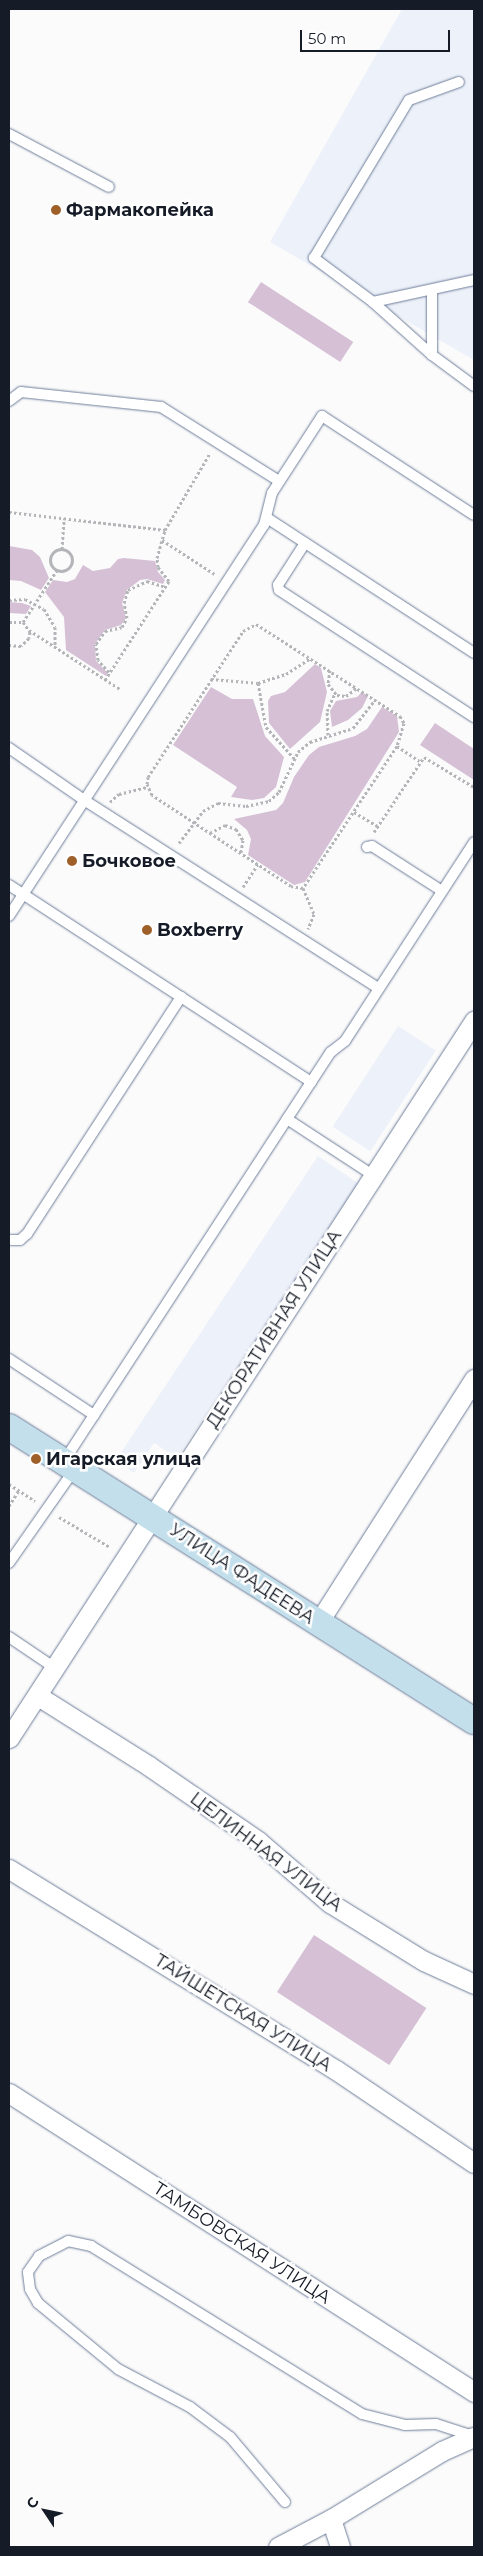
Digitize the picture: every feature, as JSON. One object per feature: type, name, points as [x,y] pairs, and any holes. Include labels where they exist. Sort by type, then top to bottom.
[{"type":"street","name":"ДЕКОРАТИВНАЯ УЛИЦА","points":[[9,1738],[38,1696],[151,1516],[472,1030]]},
{"type":"street","points":[[318,1623],[474,1379]]},
{"type":"street","name":"УЛИЦА ФАДЕЕВА","points":[[9,1427],[474,1721]]},
{"type":"street","name":"ЦЕЛИННАЯ УЛИЦА","points":[[38,1696],[149,1766],[258,1841],[330,1903],[424,1961],[474,1984]]},
{"type":"street","name":"ТАЙШЕТСКАЯ УЛИЦА","points":[[9,1869],[336,2070],[474,2163]]},
{"type":"street","name":"ТАМБОВСКАЯ УЛИЦА","points":[[9,2093],[474,2392]]},
{"type":"street","points":[[278,2547],[331,2519],[442,2451],[474,2436]]},
{"type":"street","points":[[331,2519],[340,2547]]},
{"type":"lane","points":[[459,82],[409,100],[314,258],[373,302],[432,355],[474,386]]},
{"type":"lane","points":[[9,134],[109,187]]},
{"type":"lane","points":[[373,302],[474,280]]},
{"type":"lane","points":[[432,290],[432,355]]},
{"type":"lane","points":[[9,401],[21,392],[161,407],[279,481]]},
{"type":"lane","points":[[9,916],[227,582],[267,518],[269,498],[322,416],[474,515]]},
{"type":"lane","points":[[267,518],[474,653]]},
{"type":"lane","points":[[305,543],[278,585],[279,590],[474,717]]},
{"type":"lane","points":[[9,748],[84,800],[379,988]]},
{"type":"lane","points":[[9,1563],[46,1509],[94,1415],[311,1082],[331,1052],[345,1041],[474,842]]},
{"type":"lane","points":[[369,846],[442,891]]},
{"type":"lane","points":[[9,885],[311,1082]]},
{"type":"lane","points":[[9,1241],[20,1240],[27,1234],[181,997]]},
{"type":"lane","points":[[287,1119],[374,1176]]},
{"type":"lane","points":[[9,1359],[94,1415]]},
{"type":"lane","points":[[9,1637],[55,1668]]},
{"type":"lane","points":[[285,2502],[230,2437],[190,2407],[118,2369],[38,2304],[30,2289],[28,2272],[39,2256],[68,2241],[91,2246],[362,2414],[405,2425],[436,2424],[474,2436]]},
{"type":"path","points":[[105,680],[169,581],[158,567],[158,558],[165,530],[217,442]]},
{"type":"path","points":[[9,512],[165,530]]},
{"type":"path","points":[[62,549],[64,518]]},
{"type":"path","points":[[162,540],[227,582]]},
{"type":"path","points":[[57,570],[66,570],[72,561],[71,555],[62,549]]},
{"type":"path","points":[[57,570],[50,559],[52,554],[62,549]]},
{"type":"path","points":[[23,622],[57,570]]},
{"type":"path","points":[[110,672],[98,660],[96,644],[105,631],[122,627],[127,618],[124,603],[128,590],[147,581],[165,587]]},
{"type":"path","points":[[9,600],[35,603],[44,609],[55,627],[55,647]]},
{"type":"path","points":[[9,622],[23,622]]},
{"type":"path","points":[[23,622],[29,630],[120,689]]},
{"type":"path","points":[[248,626],[262,626],[400,716],[404,724],[397,746],[303,888],[291,886],[192,822],[152,795],[148,787],[148,777],[211,679],[248,626]]},
{"type":"path","points":[[9,645],[15,647],[26,643],[29,630]]},
{"type":"path","points":[[211,679],[258,683],[286,674],[311,658]]},
{"type":"path","points":[[330,670],[328,684],[334,693],[346,696],[357,688]]},
{"type":"path","points":[[258,683],[266,727],[294,758]]},
{"type":"path","points":[[328,735],[327,711],[334,693]]},
{"type":"path","points":[[171,856],[192,822],[203,811],[218,804],[246,806],[269,801],[279,792],[294,758],[310,742],[352,728],[375,700]]},
{"type":"path","points":[[397,746],[419,761]]},
{"type":"path","points":[[369,846],[377,826],[419,761],[429,758],[474,787]]},
{"type":"path","points":[[103,812],[115,796],[148,787]]},
{"type":"path","points":[[354,812],[377,826]]},
{"type":"path","points":[[210,833],[225,825],[236,829],[243,840],[241,853]]},
{"type":"path","points":[[236,898],[258,864]]},
{"type":"path","points":[[302,939],[314,918],[303,888]]},
{"type":"path","points":[[9,1484],[46,1509],[113,1549],[131,1549]]},
{"type":"path","points":[[9,1506],[19,1490]]},
{"type":"shaded area","points":[[402,9],[474,9],[474,360],[270,242]]},
{"type":"shaded area","points":[[261,282],[353,342],[340,362],[248,302]]},
{"type":"shaded area","points":[[9,546],[32,550],[40,557],[49,578],[41,590],[21,581],[9,580]]},
{"type":"shaded area","points":[[118,559],[155,561],[158,572],[165,580],[163,584],[147,579],[140,580],[127,590],[122,603],[126,618],[121,625],[105,630],[95,644],[96,661],[108,673],[106,676],[66,650],[64,617],[45,592],[53,580],[67,582],[75,579],[83,565],[93,571],[110,568]]},
{"type":"shaded area","points":[[9,602],[31,606],[26,614],[9,613]]},
{"type":"shaded area","points":[[315,664],[321,668],[327,692],[320,722],[290,749],[269,723],[268,701],[271,696],[285,692]]},
{"type":"shaded area","points":[[211,687],[232,699],[253,699],[265,736],[284,757],[276,787],[264,798],[252,800],[231,797],[237,787],[173,745]]},
{"type":"shaded area","points":[[362,692],[368,696],[362,708],[348,720],[332,727],[330,711],[336,701],[357,697]]},
{"type":"shaded area","points":[[382,707],[397,716],[399,732],[305,882],[294,885],[248,855],[251,839],[247,830],[234,819],[276,810],[283,803],[294,777],[309,755],[319,747],[355,736],[367,729]]},
{"type":"shaded area","points":[[435,723],[474,749],[474,780],[420,745]]},
{"type":"shaded area","points":[[398,1026],[436,1051],[370,1151],[333,1127]]},
{"type":"shaded area","points":[[318,1156],[359,1184],[177,1458],[154,1443],[134,1473],[116,1460]]},
{"type":"shaded area","points":[[314,1935],[426,2008],[389,2065],[277,1992]]},
{"type":"place","name":"Фармакопейка","points":[[56,210]]},
{"type":"place","name":"Бочковое","points":[[72,861]]},
{"type":"place","name":"Boxberry","points":[[147,930]]},
{"type":"place","name":"Игарская улица","points":[[36,1459]]}]
